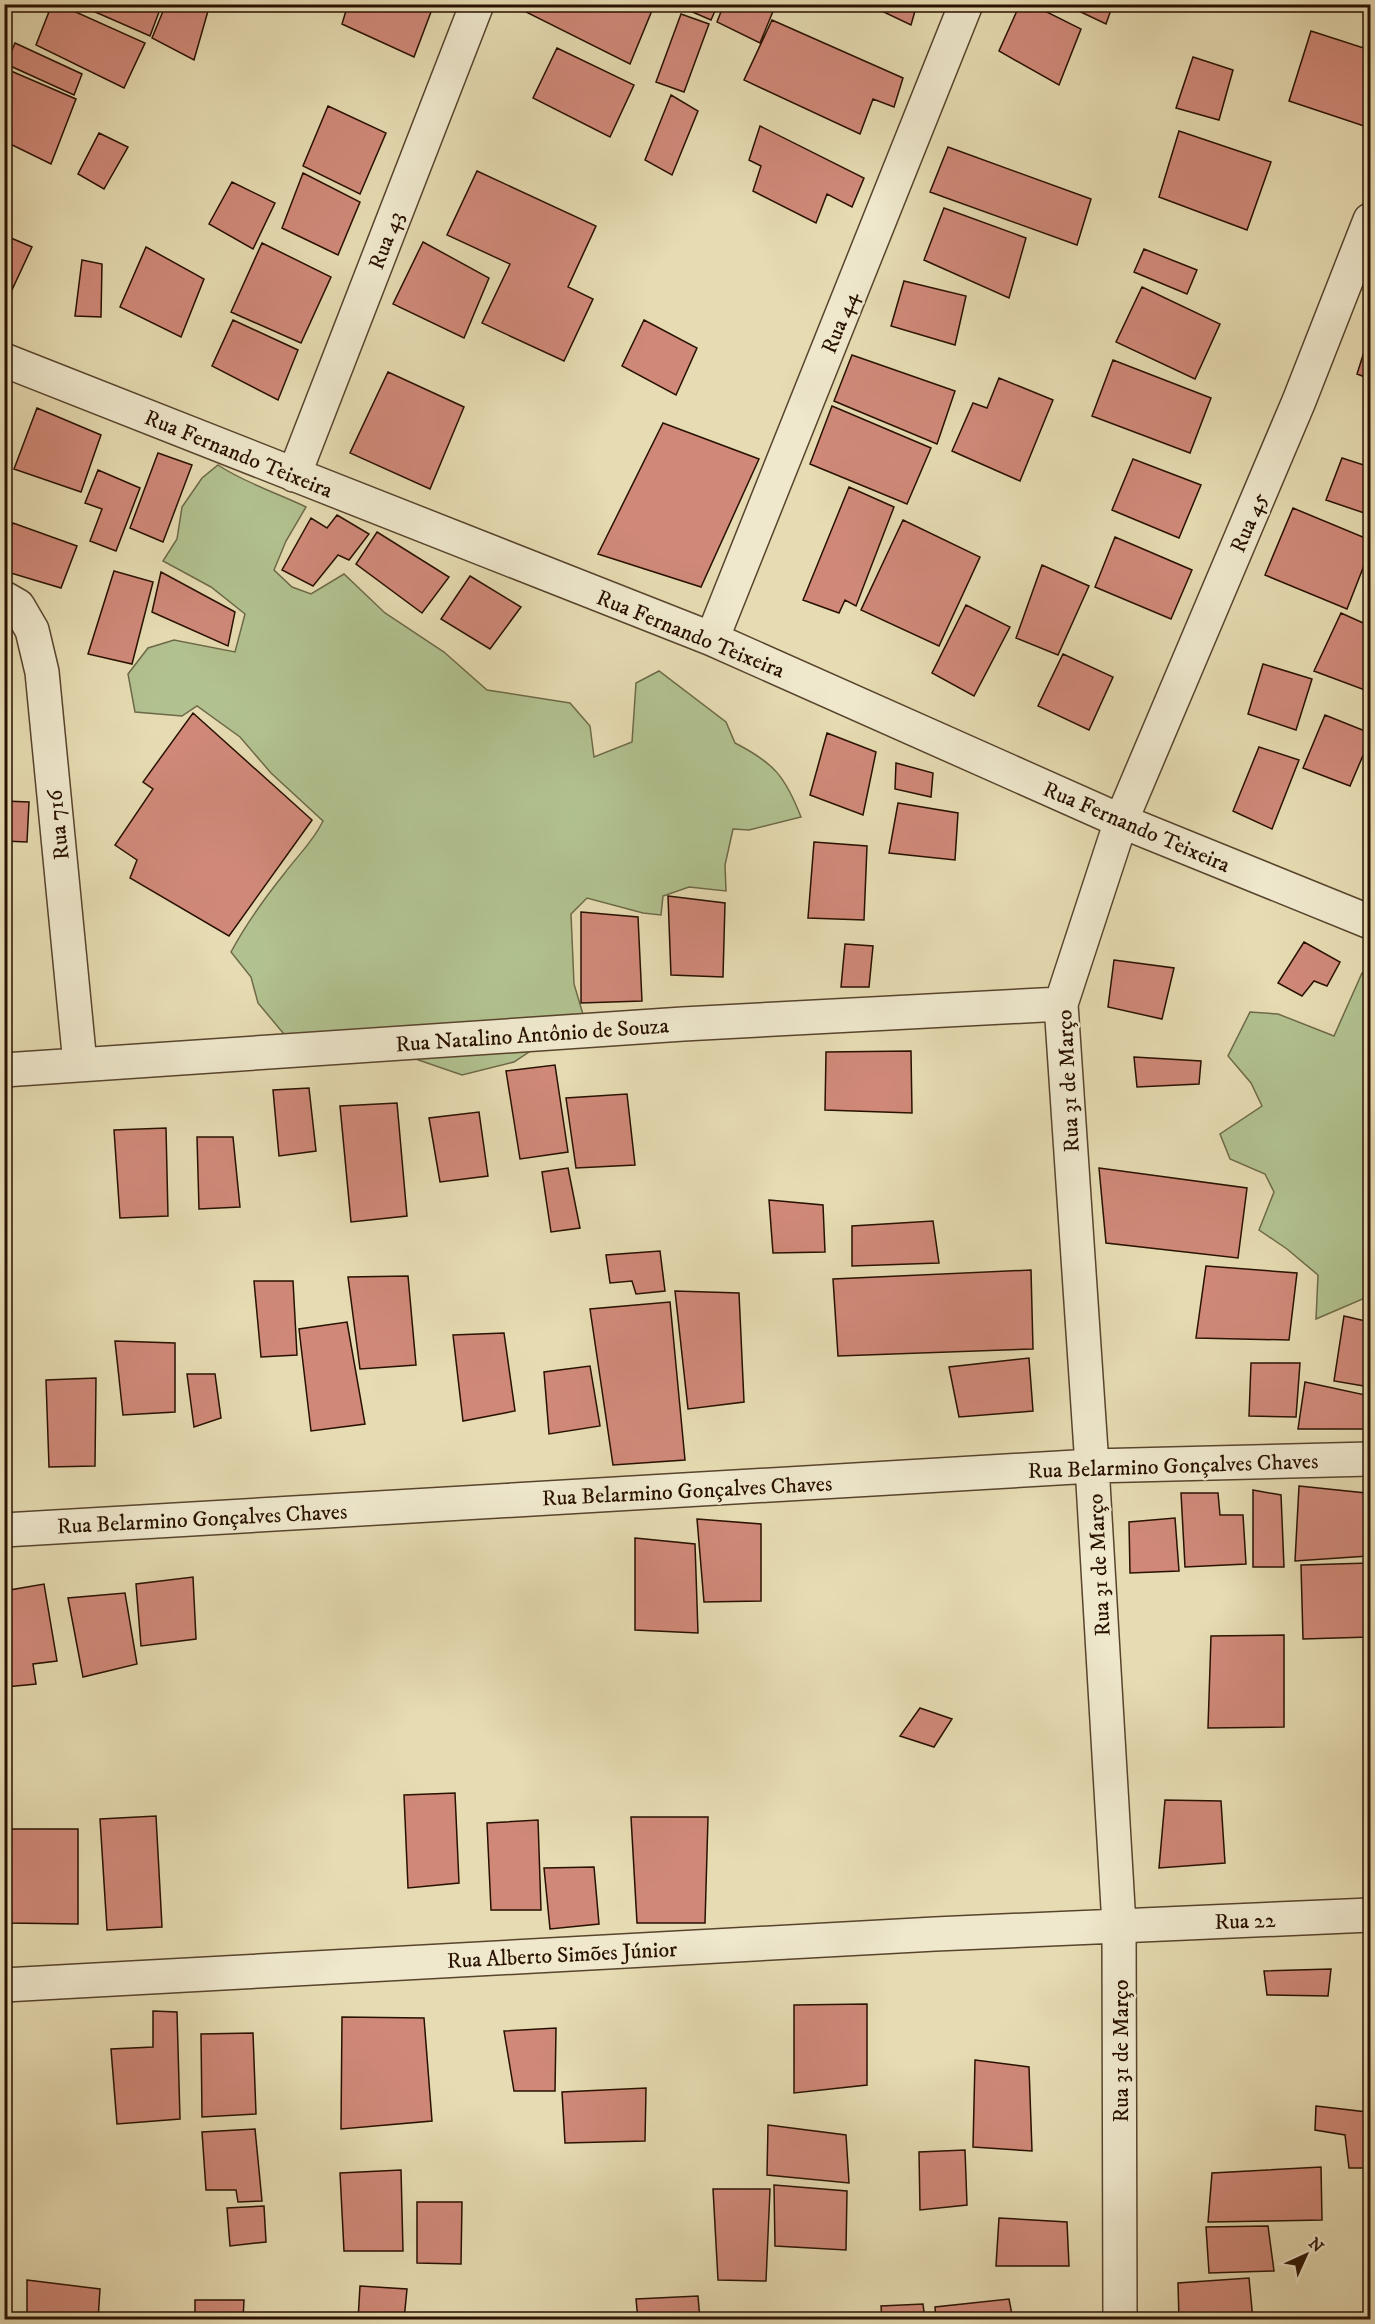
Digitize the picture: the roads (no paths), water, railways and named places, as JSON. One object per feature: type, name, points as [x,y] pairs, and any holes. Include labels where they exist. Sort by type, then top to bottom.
[{"type":"street","name":"Rua 43","points":[[294,475],[477,4]]},
{"type":"street","name":"Rua 44","points":[[712,639],[966,4]]},
{"type":"street","name":"Rua 45","points":[[1121,822],[1299,401],[1371,220]]},
{"type":"street","name":"Rua Fernando Teixeira","points":[[4,360],[712,639],[1121,822],[1371,922]]},
{"type":"street","name":"Rua 716","points":[[4,598],[18,606],[32,630],[42,672],[80,1064]]},
{"type":"street","name":"Rua 31 de Março","points":[[1120,2319],[1119,1925],[1092,1466],[1060,1004],[1121,822]]},
{"type":"street","name":"Rua Natalino Antônio de Souza","points":[[4,1070],[683,1024],[1060,1004]]},
{"type":"street","name":"Rua Belarmino Gonçalves Chaves","points":[[4,1530],[1092,1466],[1371,1459]]},
{"type":"street","name":"Rua 22","points":[[1119,1925],[1371,1915]]},
{"type":"street","name":"Rua Alberto Simões Júnior","points":[[4,1985],[1119,1925]]}]
